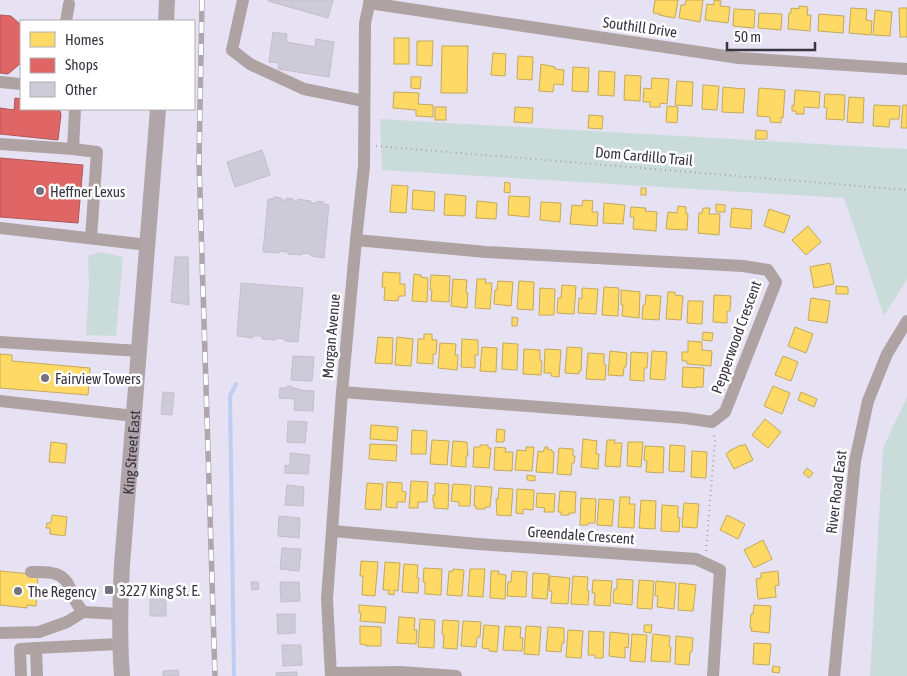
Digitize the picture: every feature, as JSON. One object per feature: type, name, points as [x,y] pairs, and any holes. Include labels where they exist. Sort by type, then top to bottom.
[{"type":"main road","points":[[166,20],[168,0]]},
{"type":"main road","name":"King Street East","points":[[122,676],[119,614],[158,110]]},
{"type":"street","points":[[243,0],[232,50],[250,64],[304,89],[364,101]]},
{"type":"street","name":"Morgan Avenue","points":[[331,675],[327,599],[342,392],[364,166],[365,23],[370,1]]},
{"type":"street","name":"Southill Drive","points":[[370,1],[578,35],[739,58],[907,69]]},
{"type":"street","points":[[66,20],[69,4]]},
{"type":"street","points":[[0,82],[20,84]]},
{"type":"street","points":[[73,149],[75,110]]},
{"type":"street","points":[[0,144],[97,152],[91,238]]},
{"type":"street","points":[[0,228],[148,245]]},
{"type":"street","name":"Pepperwood Crescent","points":[[356,240],[486,252],[743,266],[768,270],[776,282],[725,412],[712,422]]},
{"type":"street","name":"River Road East","points":[[834,676],[855,461],[868,401],[887,354],[907,321]]},
{"type":"street","points":[[0,342],[139,351]]},
{"type":"street","points":[[342,392],[685,418],[712,422]]},
{"type":"street","points":[[0,401],[134,416]]},
{"type":"street","name":"Greendale Crescent","points":[[333,531],[478,544],[696,559],[706,563]]},
{"type":"street","points":[[706,563],[720,570],[713,676]]},
{"type":"street","points":[[32,572],[52,573],[61,576],[69,585],[76,602],[83,612]]},
{"type":"street","points":[[0,632],[39,632],[67,622],[83,612],[119,614]]},
{"type":"street","points":[[21,676],[20,649],[119,644]]},
{"type":"street","points":[[36,648],[37,676]]},
{"type":"street","points":[[331,675],[400,672],[456,676]]},
{"type":"path","name":"Dom Cardillo Trail","points":[[379,146],[907,190]]},
{"type":"path","points":[[706,563],[715,440],[712,422]]},
{"type":"shaded area","points":[[380,119],[907,149],[907,279],[884,316],[844,198],[382,170]]},
{"type":"shaded area","points":[[100,252],[123,257],[116,336],[86,335],[89,286],[88,256]]},
{"type":"shaded area","points":[[907,397],[907,676],[870,676],[883,448]]},
{"type":"building: Homes","points":[[655,0],[678,0],[675,18],[653,13]]},
{"type":"building: Homes","points":[[686,0],[703,0],[700,22],[679,18],[681,5],[685,5]]},
{"type":"building: Homes","points":[[714,0],[721,1],[720,6],[730,7],[728,23],[705,20],[707,4],[714,5]]},
{"type":"building: Homes","points":[[799,6],[808,7],[807,15],[811,15],[810,31],[788,29],[791,8],[799,9]]},
{"type":"building: Homes","points":[[851,8],[867,9],[866,20],[872,21],[871,35],[849,33]]},
{"type":"building: Homes","points":[[899,8],[907,8],[907,37],[900,37]]},
{"type":"building: Homes","points":[[734,9],[755,10],[754,28],[733,26]]},
{"type":"building: Homes","points":[[875,10],[892,12],[890,36],[873,35]]},
{"type":"building: Homes","points":[[759,13],[782,14],[781,30],[758,28]]},
{"type":"building: Homes","points":[[819,14],[844,16],[843,33],[818,31]]},
{"type":"building: Homes","points":[[394,38],[409,38],[409,64],[394,64]]},
{"type":"building: Homes","points":[[417,41],[433,41],[432,66],[417,65]]},
{"type":"building: Homes","points":[[442,46],[468,46],[467,93],[441,93]]},
{"type":"building: Homes","points":[[493,53],[506,54],[505,76],[491,75]]},
{"type":"building: Homes","points":[[518,56],[533,57],[532,80],[517,79]]},
{"type":"building: Homes","points":[[541,64],[564,70],[563,85],[554,84],[553,92],[539,91]]},
{"type":"building: Homes","points":[[573,67],[589,68],[588,92],[572,91]]},
{"type":"building: Homes","points":[[599,71],[615,72],[614,96],[598,95]]},
{"type":"building: Homes","points":[[625,75],[641,76],[640,101],[624,100]]},
{"type":"building: Homes","points":[[411,77],[421,77],[420,89],[411,88]]},
{"type":"building: Homes","points":[[652,78],[669,79],[667,104],[660,103],[660,107],[650,107],[650,102],[643,102],[644,88],[651,89]]},
{"type":"building: Homes","points":[[677,81],[693,82],[692,106],[675,105]]},
{"type":"building: Homes","points":[[703,85],[719,86],[717,110],[702,109]]},
{"type":"building: Homes","points":[[723,87],[745,89],[743,113],[722,112]]},
{"type":"building: Homes","points":[[759,88],[785,90],[781,123],[770,122],[770,117],[757,116]]},
{"type":"building: Homes","points":[[795,90],[820,92],[819,108],[804,107],[804,114],[796,114],[796,111],[792,111]]},
{"type":"building: Homes","points":[[394,92],[419,93],[418,104],[433,105],[433,117],[416,116],[416,110],[393,108]]},
{"type":"building: Homes","points":[[825,94],[845,95],[844,120],[826,119],[827,108],[824,107]]},
{"type":"building: Homes","points":[[849,97],[864,98],[863,123],[847,122]]},
{"type":"building: Homes","points":[[874,105],[900,106],[899,119],[890,119],[889,127],[873,126]]},
{"type":"building: Homes","points":[[903,105],[907,105],[907,128],[901,128]]},
{"type":"building: Homes","points":[[667,106],[678,107],[677,123],[666,122]]},
{"type":"building: Homes","points":[[435,107],[446,107],[446,120],[435,120]]},
{"type":"building: Homes","points":[[515,107],[533,108],[532,123],[514,122]]},
{"type":"building: Homes","points":[[589,115],[603,116],[602,129],[588,128]]},
{"type":"building: Homes","points":[[756,130],[767,131],[767,139],[755,139]]},
{"type":"building: Homes","points":[[505,182],[510,183],[510,193],[504,192]]},
{"type":"building: Homes","points":[[392,185],[408,186],[406,213],[390,212]]},
{"type":"building: Homes","points":[[641,188],[646,188],[646,195],[641,195]]},
{"type":"building: Homes","points":[[413,190],[435,192],[434,211],[412,209]]},
{"type":"building: Homes","points":[[445,194],[466,196],[465,216],[444,215]]},
{"type":"building: Homes","points":[[509,196],[530,197],[529,217],[508,215]]},
{"type":"building: Homes","points":[[583,200],[593,201],[592,212],[598,212],[597,226],[570,224],[572,205],[582,206]]},
{"type":"building: Homes","points":[[477,201],[497,203],[496,219],[476,218]]},
{"type":"building: Homes","points":[[541,202],[561,203],[560,222],[540,220]]},
{"type":"building: Homes","points":[[604,203],[625,205],[623,224],[603,223]]},
{"type":"building: Homes","points":[[716,204],[725,205],[725,212],[716,212]]},
{"type":"building: Homes","points":[[678,206],[686,207],[686,213],[688,214],[687,230],[666,229],[668,212],[677,213]]},
{"type":"building: Homes","points":[[631,207],[646,208],[645,211],[657,212],[656,231],[633,229],[634,217],[630,217]]},
{"type":"building: Homes","points":[[703,208],[710,208],[709,214],[720,214],[719,235],[698,233],[699,213],[702,213]]},
{"type":"building: Homes","points":[[732,208],[752,210],[751,229],[730,227]]},
{"type":"building: Homes","points":[[769,209],[790,216],[784,233],[764,226]]},
{"type":"building: Homes","points":[[808,226],[821,242],[806,255],[792,240]]},
{"type":"building: Homes","points":[[830,263],[834,284],[814,288],[810,267]]},
{"type":"building: Homes","points":[[383,272],[400,273],[400,284],[405,284],[405,296],[399,296],[398,301],[384,300],[385,287],[382,287]]},
{"type":"building: Homes","points":[[414,274],[428,278],[427,302],[412,301]]},
{"type":"building: Homes","points":[[431,275],[450,276],[449,302],[431,301]]},
{"type":"building: Homes","points":[[453,279],[467,280],[467,308],[451,306]]},
{"type":"building: Homes","points":[[477,279],[486,279],[485,283],[492,283],[490,309],[475,308]]},
{"type":"building: Homes","points":[[498,281],[513,282],[511,306],[494,304]]},
{"type":"building: Homes","points":[[519,281],[534,282],[533,310],[517,309]]},
{"type":"building: Homes","points":[[562,285],[576,286],[574,314],[557,313],[558,298],[561,298]]},
{"type":"building: Homes","points":[[836,286],[848,287],[848,294],[836,294]]},
{"type":"building: Homes","points":[[604,287],[619,288],[618,316],[602,315]]},
{"type":"building: Homes","points":[[540,288],[555,289],[554,315],[539,315]]},
{"type":"building: Homes","points":[[582,288],[598,289],[596,314],[578,313],[579,298],[582,299]]},
{"type":"building: Homes","points":[[621,290],[640,292],[639,318],[622,316]]},
{"type":"building: Homes","points":[[668,292],[675,292],[675,295],[683,296],[681,320],[666,319]]},
{"type":"building: Homes","points":[[646,295],[661,296],[659,320],[642,319]]},
{"type":"building: Homes","points":[[714,295],[731,296],[730,311],[727,311],[727,323],[713,322]]},
{"type":"building: Homes","points":[[811,298],[830,301],[827,323],[808,320]]},
{"type":"building: Homes","points":[[688,301],[703,301],[702,324],[687,323]]},
{"type":"building: Homes","points":[[512,317],[518,318],[517,326],[512,326]]},
{"type":"building: Homes","points":[[795,327],[813,334],[806,353],[788,346]]},
{"type":"building: Homes","points":[[703,332],[713,333],[712,341],[702,340]]},
{"type":"building: Homes","points":[[424,334],[432,334],[432,340],[437,340],[436,354],[433,354],[433,364],[417,363],[418,339],[424,339]]},
{"type":"building: Homes","points":[[378,337],[393,338],[392,364],[375,363]]},
{"type":"building: Homes","points":[[397,337],[413,339],[411,366],[395,365]]},
{"type":"building: Homes","points":[[462,339],[478,340],[478,355],[475,355],[475,368],[461,367]]},
{"type":"building: Homes","points":[[688,341],[702,342],[702,350],[712,351],[711,366],[687,364],[687,361],[682,361],[682,352],[688,352]]},
{"type":"building: Homes","points":[[440,343],[456,344],[455,355],[458,355],[457,370],[438,368]]},
{"type":"building: Homes","points":[[503,343],[518,344],[517,370],[502,369]]},
{"type":"building: Homes","points":[[482,347],[497,348],[496,372],[480,371]]},
{"type":"building: Homes","points":[[567,347],[582,348],[581,371],[579,371],[579,374],[565,373]]},
{"type":"building: Homes","points":[[524,349],[540,350],[540,361],[542,361],[541,375],[523,374]]},
{"type":"building: Homes","points":[[545,349],[561,350],[559,377],[551,376],[551,373],[544,373]]},
{"type":"building: Homes","points":[[610,351],[627,353],[623,376],[608,375]]},
{"type":"building: Homes","points":[[652,351],[667,352],[665,380],[650,379]]},
{"type":"building: Homes","points":[[631,352],[648,353],[647,368],[644,368],[644,381],[630,380]]},
{"type":"building: Homes","points":[[588,353],[604,354],[604,365],[606,365],[605,380],[586,379]]},
{"type":"building: Homes","name":"Fairview Towers","points":[[0,354],[12,355],[12,361],[90,368],[88,395],[0,388]]},
{"type":"building: Homes","points":[[783,356],[798,362],[791,381],[775,375]]},
{"type":"building: Homes","points":[[683,367],[704,368],[703,387],[682,387]]},
{"type":"building: Homes","points":[[773,386],[790,393],[782,414],[764,406]]},
{"type":"building: Homes","points":[[801,392],[817,399],[814,407],[798,400]]},
{"type":"building: Homes","points":[[765,419],[781,432],[768,448],[752,435]]},
{"type":"building: Homes","points":[[371,425],[398,427],[397,441],[370,439]]},
{"type":"building: Homes","points":[[497,429],[505,430],[504,442],[496,442]]},
{"type":"building: Homes","points":[[412,430],[427,431],[426,454],[411,454]]},
{"type":"building: Homes","points":[[583,439],[597,441],[596,454],[599,454],[598,469],[581,467]]},
{"type":"building: Homes","points":[[432,440],[449,441],[447,465],[430,464]]},
{"type":"building: Homes","points":[[607,440],[615,440],[614,443],[622,443],[620,467],[605,466]]},
{"type":"building: Homes","points":[[453,441],[467,442],[468,456],[466,456],[466,467],[451,466]]},
{"type":"building: Homes","points":[[51,442],[67,444],[65,463],[49,462]]},
{"type":"building: Homes","points":[[628,442],[643,442],[641,467],[627,466]]},
{"type":"building: Homes","points":[[370,444],[397,445],[396,461],[369,459]]},
{"type":"building: Homes","points":[[745,444],[753,460],[734,469],[726,454]]},
{"type":"building: Homes","points":[[480,445],[488,445],[488,448],[491,448],[489,468],[473,467],[474,447],[480,447]]},
{"type":"building: Homes","points":[[670,445],[685,446],[684,472],[669,471]]},
{"type":"building: Homes","points":[[645,446],[664,447],[663,473],[646,472],[647,461],[644,460]]},
{"type":"building: Homes","points":[[495,447],[506,448],[505,452],[513,452],[512,471],[494,470]]},
{"type":"building: Homes","points":[[526,447],[534,447],[532,471],[515,470],[517,450],[526,451]]},
{"type":"building: Homes","points":[[545,447],[554,452],[553,473],[536,472],[538,451],[543,452]]},
{"type":"building: Homes","points":[[559,448],[573,449],[573,456],[575,456],[571,475],[557,474]]},
{"type":"building: Homes","points":[[692,451],[707,452],[706,478],[691,477]]},
{"type":"building: Homes","points":[[807,468],[813,473],[809,478],[803,473]]},
{"type":"building: Homes","points":[[527,475],[535,476],[535,481],[527,480]]},
{"type":"building: Homes","points":[[411,481],[428,482],[427,502],[418,502],[418,508],[409,508]]},
{"type":"building: Homes","points":[[387,482],[402,483],[402,491],[406,492],[405,502],[397,502],[397,508],[386,507]]},
{"type":"building: Homes","points":[[367,483],[383,484],[381,510],[365,509]]},
{"type":"building: Homes","points":[[435,483],[449,484],[448,509],[434,508],[433,495],[435,495]]},
{"type":"building: Homes","points":[[453,484],[471,485],[470,506],[459,506],[459,502],[451,501]]},
{"type":"building: Homes","points":[[475,486],[492,487],[490,507],[476,509],[476,506],[474,506]]},
{"type":"building: Homes","points":[[499,488],[513,489],[511,516],[497,515],[496,499],[498,499]]},
{"type":"building: Homes","points":[[517,489],[534,490],[533,510],[523,509],[523,514],[516,513]]},
{"type":"building: Homes","points":[[560,491],[576,492],[575,513],[561,515],[561,512],[558,512]]},
{"type":"building: Homes","points":[[537,493],[555,494],[554,512],[544,512],[545,508],[536,507]]},
{"type":"building: Homes","points":[[620,497],[630,497],[629,504],[635,504],[634,528],[618,527]]},
{"type":"building: Homes","points":[[581,498],[596,499],[595,523],[580,525]]},
{"type":"building: Homes","points":[[599,499],[614,500],[612,526],[597,525]]},
{"type":"building: Homes","points":[[641,500],[656,501],[655,529],[639,528]]},
{"type":"building: Homes","points":[[684,503],[699,504],[697,528],[682,527]]},
{"type":"building: Homes","points":[[662,505],[678,506],[678,518],[680,518],[679,532],[661,531]]},
{"type":"building: Homes","points":[[52,515],[67,517],[65,536],[50,534],[50,528],[46,528],[47,523],[51,523]]},
{"type":"building: Homes","points":[[727,515],[745,524],[738,539],[720,530]]},
{"type":"building: Homes","points":[[763,540],[772,559],[754,568],[744,550]]},
{"type":"building: Homes","points":[[361,561],[378,562],[375,596],[362,595],[363,576],[360,576]]},
{"type":"building: Homes","points":[[385,562],[400,563],[398,591],[394,590],[394,595],[388,594],[389,590],[383,590]]},
{"type":"building: Homes","points":[[404,564],[418,565],[418,593],[402,592]]},
{"type":"building: Homes","points":[[424,568],[442,569],[441,595],[425,594],[425,582],[423,582]]},
{"type":"building: Homes","points":[[453,569],[464,570],[462,596],[447,595],[449,571],[452,572]]},
{"type":"building: Homes","points":[[470,569],[485,569],[483,597],[468,596]]},
{"type":"building: Homes","name":"The Regency","points":[[0,571],[38,576],[36,606],[27,605],[27,608],[0,605]]},
{"type":"building: Homes","points":[[491,571],[499,571],[498,574],[506,575],[505,599],[490,598]]},
{"type":"building: Homes","points":[[512,571],[527,572],[526,597],[507,596],[508,582],[511,582]]},
{"type":"building: Homes","points":[[778,571],[779,585],[775,586],[776,597],[758,599],[756,579],[761,578],[761,573]]},
{"type":"building: Homes","points":[[533,573],[549,574],[547,599],[532,598]]},
{"type":"building: Homes","points":[[550,576],[570,578],[568,604],[551,603],[552,591],[549,591]]},
{"type":"building: Homes","points":[[573,576],[588,577],[588,605],[571,604]]},
{"type":"building: Homes","points":[[617,579],[633,580],[632,605],[613,603],[614,589],[617,589]]},
{"type":"building: Homes","points":[[593,580],[612,581],[610,606],[594,605],[595,593],[592,593]]},
{"type":"building: Homes","points":[[639,580],[654,581],[652,609],[637,608]]},
{"type":"building: Homes","points":[[656,581],[676,583],[674,609],[657,607],[658,596],[655,596]]},
{"type":"building: Homes","points":[[679,583],[696,585],[693,611],[678,610]]},
{"type":"building: Homes","points":[[359,605],[386,607],[385,623],[360,621]]},
{"type":"building: Homes","points":[[754,605],[771,606],[769,633],[751,631],[751,614],[753,614]]},
{"type":"building: Homes","points":[[399,617],[415,618],[414,630],[417,630],[416,644],[397,643]]},
{"type":"building: Homes","points":[[420,619],[435,620],[434,648],[418,647]]},
{"type":"building: Homes","points":[[443,620],[459,621],[457,649],[443,648]]},
{"type":"building: Homes","points":[[463,621],[481,622],[480,637],[477,637],[476,647],[461,646]]},
{"type":"building: Homes","points":[[484,625],[499,626],[497,652],[482,648]]},
{"type":"building: Homes","points":[[644,625],[652,625],[651,633],[644,632]]},
{"type":"building: Homes","points":[[360,626],[381,627],[381,646],[360,644]]},
{"type":"building: Homes","points":[[505,626],[521,627],[520,638],[523,638],[522,651],[503,650]]},
{"type":"building: Homes","points":[[526,626],[541,627],[539,655],[524,654]]},
{"type":"building: Homes","points":[[548,627],[564,628],[564,643],[562,643],[561,652],[546,651]]},
{"type":"building: Homes","points":[[568,630],[583,631],[581,658],[566,657]]},
{"type":"building: Homes","points":[[589,631],[604,632],[603,658],[595,658],[595,655],[588,655]]},
{"type":"building: Homes","points":[[610,632],[629,634],[628,648],[625,647],[625,658],[609,656]]},
{"type":"building: Homes","points":[[632,634],[647,635],[645,662],[630,661]]},
{"type":"building: Homes","points":[[653,634],[670,636],[670,662],[651,661]]},
{"type":"building: Homes","points":[[676,636],[693,638],[689,665],[675,664]]},
{"type":"building: Homes","points":[[754,643],[771,644],[769,665],[753,664]]},
{"type":"building: Homes","points":[[773,666],[780,667],[779,673],[772,672]]},
{"type":"building: Shops","points":[[0,15],[11,16],[20,24],[20,64],[8,74],[0,73]]},
{"type":"building: Shops","points":[[15,98],[20,99],[20,110],[59,110],[61,114],[58,140],[0,134],[0,108],[14,110]]},
{"type":"building: Shops","name":"Heffner Lexus","points":[[0,158],[83,165],[78,223],[0,217]]},
{"type":"building: Other","points":[[268,0],[333,0],[328,18]]},
{"type":"building: Other","points":[[273,32],[287,34],[286,42],[315,47],[316,39],[334,42],[329,77],[278,69],[279,63],[269,62]]},
{"type":"building: Other","points":[[262,150],[270,175],[235,187],[227,162]]},
{"type":"building: Other","points":[[274,197],[281,198],[281,200],[286,200],[286,198],[293,199],[293,201],[298,202],[298,199],[311,201],[311,203],[316,203],[317,201],[329,205],[324,258],[302,253],[302,255],[288,254],[288,252],[280,251],[279,253],[263,252],[268,199],[274,199]]},
{"type":"building: Other","points":[[175,257],[188,257],[189,305],[171,302]]},
{"type":"building: Other","points":[[241,283],[303,288],[298,342],[276,338],[275,340],[262,339],[262,336],[253,336],[253,338],[237,336]]},
{"type":"building: Other","points":[[293,356],[314,357],[312,381],[291,380]]},
{"type":"building: Other","points":[[287,386],[292,386],[292,388],[299,390],[314,391],[313,411],[294,410],[295,399],[279,398],[280,388],[287,388]]},
{"type":"building: Other","points":[[163,392],[174,393],[172,415],[161,414]]},
{"type":"building: Other","points":[[288,421],[307,422],[305,443],[287,442]]},
{"type":"building: Other","points":[[290,453],[310,455],[308,474],[285,473],[285,465],[290,466]]},
{"type":"building: Other","points":[[287,485],[304,487],[303,506],[285,505]]},
{"type":"building: Other","points":[[279,516],[300,518],[299,538],[278,536]]},
{"type":"building: Other","points":[[282,548],[301,549],[299,571],[280,569]]},
{"type":"building: Other","points":[[251,582],[258,582],[259,589],[252,590]]},
{"type":"building: Other","points":[[280,582],[299,582],[300,601],[281,602]]},
{"type":"building: Other","points":[[150,598],[166,599],[166,616],[150,616]]},
{"type":"building: Other","points":[[277,614],[295,614],[295,633],[278,634]]},
{"type":"building: Other","points":[[282,645],[301,645],[302,665],[283,666]]},
{"type":"building: Other","points":[[178,670],[179,676],[163,676],[163,671]]},
{"type":"building: Other","points":[[297,672],[297,676],[276,676],[276,673]]},
{"type":"waterway","points":[[234,676],[230,396],[236,384]]},
{"type":"railway","points":[[202,0],[199,161],[215,676]]},
{"type":"place","name":"Heffner Lexus","points":[[40,191]]},
{"type":"place","name":"Fairview Towers","points":[[45,378]]},
{"type":"place","name":"3227 King St. E.","points":[[109,590]]},
{"type":"place","name":"The Regency","points":[[18,591]]}]
